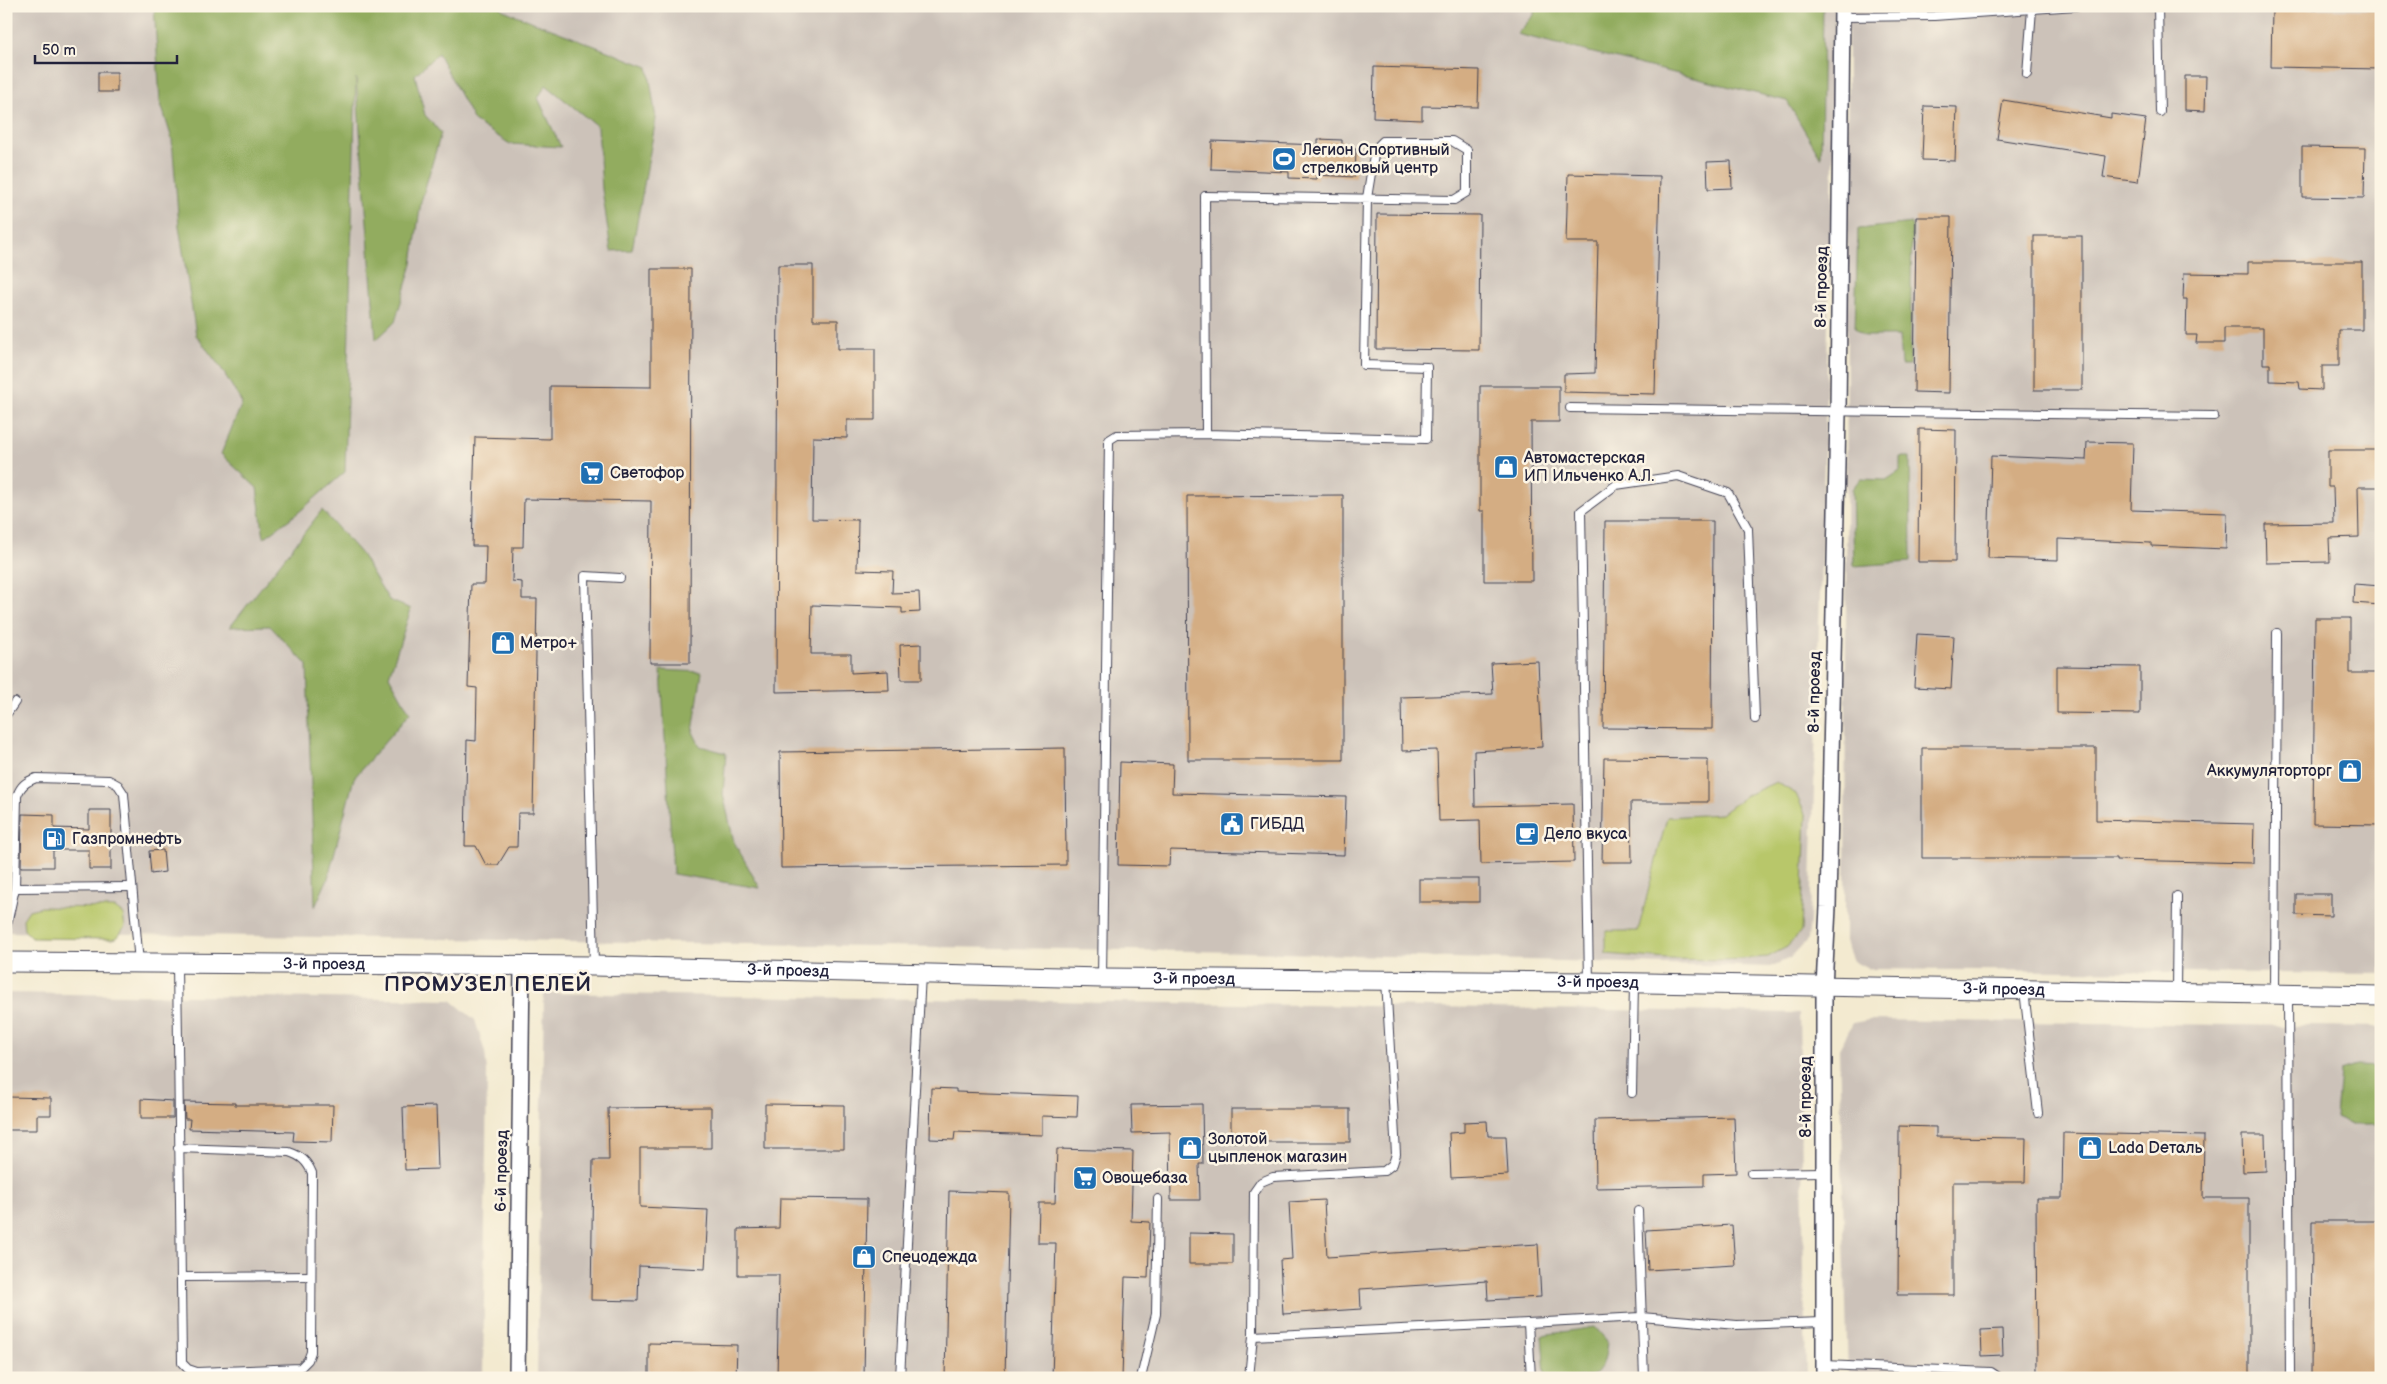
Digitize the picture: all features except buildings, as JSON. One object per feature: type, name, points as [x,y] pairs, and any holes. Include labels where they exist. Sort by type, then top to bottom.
[{"type":"street","name":"8-й проезд","points":[[1824,1371],[1824,987],[1828,908],[1838,412],[1842,12]]},
{"type":"street","name":"3-й проезд","points":[[6,962],[594,966],[1102,978],[1589,982],[2381,996]]},
{"type":"street","name":"6-й проезд","points":[[517,1378],[522,965]]},
{"type":"lane","points":[[1842,12],[1934,16],[2076,6]]},
{"type":"lane","points":[[2158,6],[2160,112]]},
{"type":"lane","points":[[2027,74],[2032,9]]},
{"type":"lane","points":[[1102,978],[1109,440],[1117,435],[1206,434],[1426,439],[1428,367],[1364,364],[1367,198],[1375,149],[1383,141],[1452,141],[1467,150],[1467,192],[1454,200],[1367,198],[1204,196],[1206,434]]},
{"type":"lane","points":[[1570,408],[2214,416]]},
{"type":"lane","points":[[1589,982],[1581,511],[1616,485],[1678,476],[1728,493],[1748,529],[1755,720]]},
{"type":"lane","points":[[594,966],[585,576],[620,578]]},
{"type":"lane","points":[[2277,633],[2281,994],[2290,1378]]},
{"type":"lane","points":[[6,715],[15,702]]},
{"type":"lane","points":[[6,929],[15,888],[17,796],[20,788],[36,778],[109,780],[118,785],[124,794],[139,963]]},
{"type":"lane","points":[[15,888],[132,887]]},
{"type":"lane","points":[[2176,992],[2177,896]]},
{"type":"lane","points":[[177,964],[178,1148],[182,1277],[182,1363],[188,1369],[197,1372],[300,1368],[308,1360],[311,1352],[312,1173],[308,1162],[300,1155],[288,1152],[178,1148]]},
{"type":"lane","points":[[900,1378],[921,974]]},
{"type":"lane","points":[[1249,1378],[1253,1336],[1254,1192],[1261,1182],[1272,1177],[1384,1170],[1392,1164],[1396,1154],[1386,980]]},
{"type":"lane","points":[[1632,1093],[1634,983]]},
{"type":"lane","points":[[2024,990],[2038,1113]]},
{"type":"lane","points":[[1751,1173],[1823,1172]]},
{"type":"lane","points":[[1142,1378],[1156,1314],[1158,1199]]},
{"type":"lane","points":[[1638,1211],[1644,1378]]},
{"type":"lane","points":[[182,1277],[311,1276]]},
{"type":"lane","points":[[1253,1336],[1641,1317],[1737,1325],[1823,1322]]},
{"type":"lane","points":[[1528,1323],[1531,1378]]},
{"type":"lane","points":[[1824,1371],[1991,1372],[2000,1378]]},
{"type":"shaded area","points":[[6,6],[1835,6],[1834,131],[1808,939],[1790,958],[1770,967],[1247,952],[6,932]]},
{"type":"shaded area","points":[[1848,6],[2381,6],[2381,974],[1868,969],[1853,961],[1845,941]]},
{"type":"shaded area","points":[[6,993],[451,1000],[475,1020],[485,1052],[487,1072],[483,1378],[6,1378]]},
{"type":"shaded area","points":[[544,993],[1799,1013],[1806,1378],[537,1378]]},
{"type":"shaded area","points":[[1869,1020],[2381,1027],[2381,1378],[1848,1378],[1839,1049],[1853,1023]]},
{"type":"green space","points":[[154,6],[500,6],[503,10],[648,67],[656,119],[632,250],[611,251],[602,189],[598,127],[546,85],[538,98],[561,147],[510,144],[474,121],[438,53],[415,75],[425,115],[441,133],[421,202],[412,264],[395,322],[376,340],[356,78],[345,472],[299,512],[264,538],[257,488],[221,454],[242,403],[221,368],[196,335],[179,226],[172,139],[160,101]]},
{"type":"green space","points":[[1535,6],[1823,6],[1821,158],[1787,101],[1517,34],[1534,15]]},
{"type":"green space","points":[[1912,223],[1910,365],[1901,365],[1899,336],[1865,336],[1855,328],[1858,229]]},
{"type":"green space","points":[[1900,457],[1910,457],[1911,562],[1854,566],[1852,489],[1860,479],[1886,480],[1900,471]]},
{"type":"green space","points":[[322,510],[361,554],[389,600],[411,609],[389,676],[410,713],[354,778],[328,878],[315,907],[307,665],[270,626],[230,627]]},
{"type":"green space","points":[[661,670],[702,672],[693,732],[700,746],[726,753],[723,794],[734,842],[760,888],[673,874]]},
{"type":"green space","points":[[1776,782],[1796,794],[1806,816],[1801,931],[1787,947],[1768,957],[1726,960],[1667,959],[1606,954],[1606,931],[1638,931],[1667,817],[1721,814],[1745,796]]},
{"type":"green space","points":[[41,907],[115,908],[123,914],[125,927],[118,937],[112,939],[32,938],[24,930],[23,919],[29,910]]},
{"type":"green space","points":[[2356,1066],[2381,1067],[2381,1125],[2352,1125],[2336,1118],[2340,1071]]},
{"type":"green space","points":[[1595,1327],[1607,1341],[1605,1355],[1598,1372],[1584,1378],[1550,1378],[1545,1375],[1542,1335]]},
{"type":"place","name":"Легион Спортивный стрелковый центр","points":[[1284,159]]},
{"type":"place","name":"Автомастерская ИП Ильченко А.Л.","points":[[1506,467]]},
{"type":"place","name":"Светофор","points":[[592,473]]},
{"type":"place","name":"Метро+","points":[[503,643]]},
{"type":"place","name":"Аккумуляторторг","points":[[2350,771]]},
{"type":"place","name":"ГИБДД","points":[[1232,824]]},
{"type":"place","name":"Дело вкуса","points":[[1527,834]]},
{"type":"place","name":"Газпромнефть","points":[[54,839]]},
{"type":"place","name":"Золотой цыпленок магазин","points":[[1190,1148]]},
{"type":"place","name":"Lada Dеталь","points":[[2090,1148]]},
{"type":"place","name":"Овощебаза","points":[[1085,1178]]},
{"type":"place","name":"Спецодежда","points":[[864,1257]]},
{"type":"district","name":"ПРОМУЗЕЛ ПЕЛЕЙ","points":[[488,984]]}]
